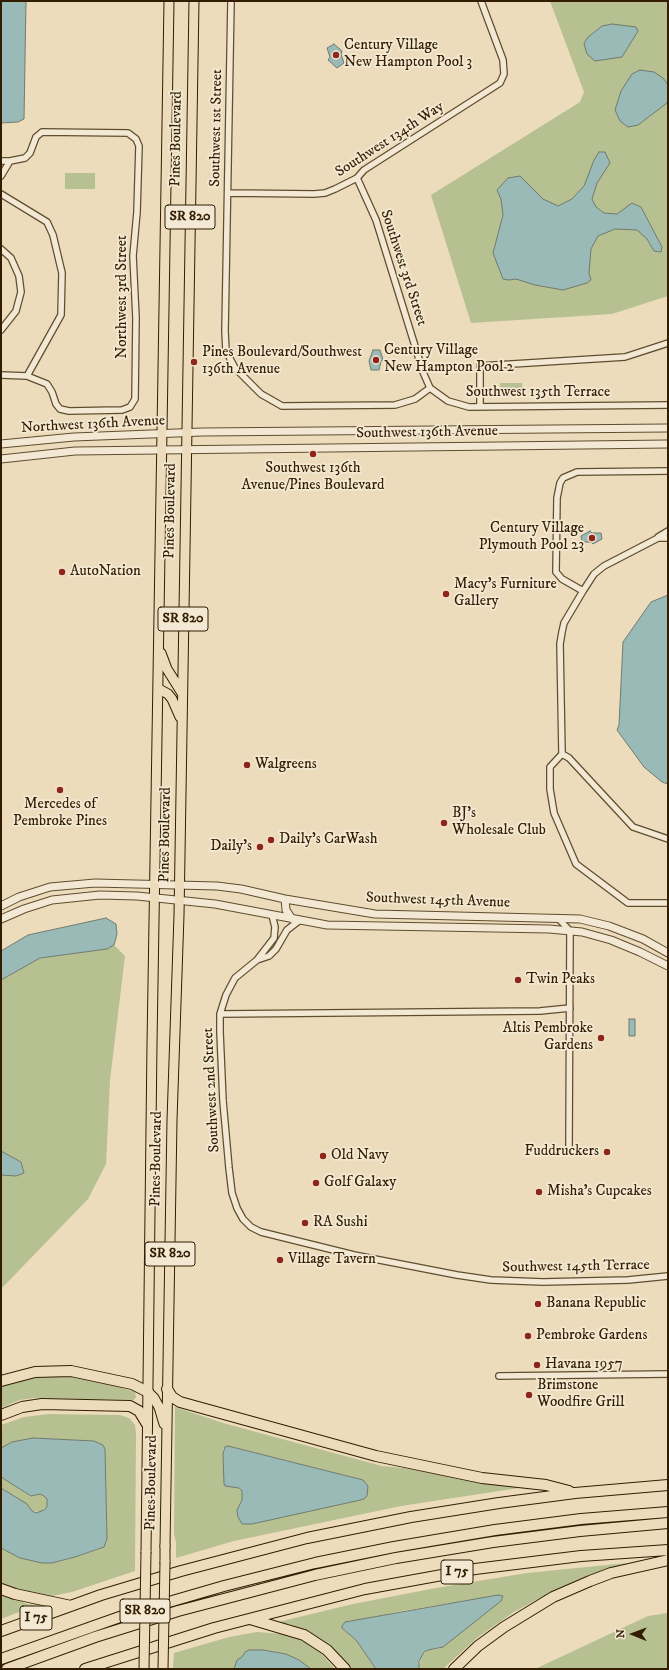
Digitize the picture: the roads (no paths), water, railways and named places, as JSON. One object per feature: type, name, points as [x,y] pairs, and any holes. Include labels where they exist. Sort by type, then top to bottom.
[{"type":"highway","points":[[1,1381],[35,1372],[71,1371],[132,1384],[148,1392]]},
{"type":"highway","points":[[167,1389],[172,1397],[180,1402],[376,1456],[482,1478],[546,1485],[575,1493]]},
{"type":"highway","points":[[1,1415],[22,1407],[42,1404],[130,1406],[139,1411],[147,1424]]},
{"type":"highway","name":"I 75","points":[[1,1631],[71,1606],[202,1565],[308,1538],[459,1509],[575,1493],[668,1485]]},
{"type":"highway","points":[[1,1659],[99,1624],[175,1600],[329,1560],[495,1530],[581,1519],[668,1512]]},
{"type":"highway","points":[[7,1669],[94,1637],[171,1613],[230,1596],[322,1574],[396,1558],[493,1542],[580,1531],[668,1523]]},
{"type":"highway","name":"I 75","points":[[85,1669],[175,1640],[364,1589],[475,1569],[581,1556],[668,1550]]},
{"type":"highway","points":[[454,1669],[478,1646],[504,1627],[553,1597],[590,1581],[611,1574],[668,1560]]},
{"type":"highway","points":[[1,1588],[15,1594],[71,1606]]},
{"type":"highway","points":[[250,1619],[304,1635],[327,1650],[345,1669]]},
{"type":"main road","name":"Pines Boulevard","points":[[144,1669],[169,1]]},
{"type":"main road","name":"Pines Boulevard","points":[[163,1669],[172,1127],[179,900],[194,1]]},
{"type":"main road","points":[[160,648],[167,669],[182,694]]},
{"type":"main road","points":[[159,689],[168,694],[172,699],[182,720]]},
{"type":"main road","points":[[148,1392],[154,1398],[159,1407],[167,1435]]},
{"type":"street","name":"Southwest 1st Street","points":[[231,1],[229,193],[225,331],[226,351],[231,362],[245,379],[261,394],[282,406],[395,405],[410,402],[430,388]]},
{"type":"street","name":"Southwest 134th Way","points":[[229,193],[325,193],[357,178],[364,170],[500,83],[504,74],[503,60],[480,1]]},
{"type":"street","name":"Northwest 3rd Street","points":[[10,161],[26,158],[30,153],[36,138],[42,132],[128,134],[136,138],[140,146],[133,256],[136,318],[135,399],[130,406],[122,410],[69,411],[60,409],[56,404],[52,392],[47,384],[27,376]]},
{"type":"street","points":[[1,161],[10,161]]},
{"type":"street","points":[[1,176],[10,161]]},
{"type":"street","name":"Southwest 3rd Street","points":[[357,178],[376,220],[423,372],[430,388]]},
{"type":"street","points":[[1,194],[47,222],[53,234],[62,273],[61,315],[27,376],[1,375]]},
{"type":"street","points":[[1,249],[11,258],[19,276],[21,292],[16,311],[1,330]]},
{"type":"street","points":[[480,406],[480,366],[625,357],[668,343]]},
{"type":"street","name":"Southwest 135th Terrace","points":[[430,388],[439,396],[454,404],[469,407],[668,405]]},
{"type":"street","name":"Southwest 136th Avenue","points":[[187,432],[668,428]]},
{"type":"street","name":"Northwest 136th Avenue","points":[[1,444],[74,437],[187,432]]},
{"type":"street","name":"Southwest 136th Avenue","points":[[186,450],[668,444]]},
{"type":"street","name":"Northwest 136th Avenue","points":[[1,459],[75,451],[186,450]]},
{"type":"street","points":[[583,591],[562,579],[556,572],[557,490],[563,478],[577,472],[668,472]]},
{"type":"street","points":[[668,531],[658,538],[604,566],[594,574],[564,623],[560,644],[562,754],[550,767],[550,789],[554,813],[576,864],[628,903],[668,903]]},
{"type":"street","points":[[658,538],[668,538]]},
{"type":"street","points":[[562,754],[569,758],[633,827],[668,839]]},
{"type":"street","name":"Southwest 145th Avenue","points":[[1,906],[19,897],[50,887],[95,883],[217,886],[241,888],[285,899],[375,914],[580,919],[609,926],[643,939],[668,953]]},
{"type":"street","name":"Southwest 145th Avenue","points":[[1,919],[24,909],[52,900],[100,895],[155,898],[215,904],[326,925],[549,929],[570,931],[592,934],[611,940],[668,966]]},
{"type":"street","points":[[285,899],[286,910],[292,919]]},
{"type":"street","name":"Southwest 2nd Street","points":[[251,1227],[243,1220],[236,1208],[232,1193],[223,1101],[220,1014],[226,995],[235,978],[257,960],[274,938],[275,927],[272,915]]},
{"type":"street","points":[[558,918],[570,931],[569,1146]]},
{"type":"street","name":"Southwest 2nd Street","points":[[257,960],[269,956],[276,949],[287,930],[300,920]]},
{"type":"street","points":[[220,1014],[540,1011],[570,1008]]},
{"type":"street","name":"Southwest 145th Terrace","points":[[251,1227],[261,1232],[358,1255],[484,1279],[517,1282],[600,1281],[668,1276]]},
{"type":"street","points":[[499,1376],[668,1374]]},
{"type":"water","points":[[1,1],[26,1],[24,119],[18,122],[1,123]]},
{"type":"water","points":[[612,24],[636,27],[638,31],[622,57],[595,61],[587,54],[584,44],[587,38],[602,26]]},
{"type":"water","name":"Century Village New Hampton Pool 3","points":[[334,44],[342,51],[341,54],[344,63],[337,68],[328,60],[330,57],[327,48]]},
{"type":"water","points":[[640,70],[654,72],[663,78],[668,85],[668,99],[667,103],[638,125],[628,127],[620,121],[615,110],[621,91],[632,74]]},
{"type":"water","points":[[599,152],[605,152],[610,163],[597,183],[592,199],[596,207],[604,213],[617,214],[632,203],[641,207],[662,247],[661,252],[654,251],[647,239],[637,230],[615,229],[598,236],[591,249],[589,273],[591,280],[587,283],[563,290],[535,285],[516,279],[503,279],[493,253],[503,215],[501,199],[497,190],[508,178],[520,176],[543,199],[558,206],[572,199],[584,186],[594,160]]},
{"type":"water","name":"Century Village New Hampton Pool 2","points":[[373,350],[380,350],[383,360],[381,361],[379,370],[371,370],[369,361]]},
{"type":"water","name":"Century Village Plymouth Pool 23","points":[[590,531],[592,533],[601,533],[602,539],[593,544],[591,542],[582,542],[581,536]]},
{"type":"water","points":[[668,595],[668,784],[662,782],[644,767],[617,730],[619,725],[623,642],[651,602]]},
{"type":"water","points":[[106,918],[116,924],[117,934],[114,945],[107,949],[40,958],[1,980],[1,951],[28,935]]},
{"type":"water","points":[[629,1019],[635,1019],[635,1036],[629,1036]]},
{"type":"water","points":[[1,1151],[21,1162],[24,1173],[16,1176],[1,1175]]},
{"type":"water","points":[[33,1438],[94,1441],[103,1445],[105,1449],[107,1539],[104,1547],[52,1563],[42,1563],[20,1558],[1,1548],[1,1488],[27,1504],[32,1511],[36,1513],[47,1507],[47,1499],[44,1496],[40,1494],[31,1496],[1,1477],[1,1448],[12,1442]]},
{"type":"water","points":[[228,1446],[363,1480],[368,1486],[367,1496],[364,1499],[356,1501],[252,1524],[242,1524],[238,1517],[237,1510],[242,1500],[242,1491],[239,1488],[225,1486],[224,1484],[223,1453],[225,1447]]},
{"type":"water","points":[[498,1595],[503,1596],[501,1601],[443,1647],[424,1652],[419,1661],[419,1669],[376,1669],[356,1640],[342,1628],[345,1622]]},
{"type":"water","points":[[249,1650],[263,1650],[286,1654],[299,1660],[311,1669],[234,1669],[237,1660]]},
{"type":"place","name":"Century Village New Hampton Pool 3","points":[[336,55]]},
{"type":"place","name":"Century Village New Hampton Pool 2","points":[[376,360]]},
{"type":"place","name":"Pines Boulevard/Southwest 136th Avenue","points":[[194,362]]},
{"type":"place","name":"Southwest 136th Avenue/Pines Boulevard","points":[[313,454]]},
{"type":"place","name":"Century Village Plymouth Pool 23","points":[[592,538]]},
{"type":"place","name":"AutoNation","points":[[62,572]]},
{"type":"place","name":"Macy's Furniture Gallery","points":[[446,594]]},
{"type":"place","name":"Walgreens","points":[[247,765]]},
{"type":"place","name":"Mercedes of Pembroke Pines","points":[[60,790]]},
{"type":"place","name":"BJ's Wholesale Club","points":[[444,823]]},
{"type":"place","name":"Daily's CarWash","points":[[271,840]]},
{"type":"place","name":"Daily's","points":[[260,847]]},
{"type":"place","name":"Twin Peaks","points":[[518,980]]},
{"type":"place","name":"Altis Pembroke Gardens","points":[[601,1038]]},
{"type":"place","name":"Fuddruckers","points":[[607,1152]]},
{"type":"place","name":"Old Navy","points":[[323,1156]]},
{"type":"place","name":"Golf Galaxy","points":[[316,1183]]},
{"type":"place","name":"Misha's Cupcakes","points":[[539,1192]]},
{"type":"place","name":"RA Sushi","points":[[305,1223]]},
{"type":"place","name":"Village Tavern","points":[[280,1260]]},
{"type":"place","name":"Banana Republic","points":[[538,1304]]},
{"type":"place","name":"Pembroke Gardens","points":[[528,1336]]},
{"type":"place","name":"Havana 1957","points":[[537,1365]]},
{"type":"place","name":"Brimstone Woodfire Grill","points":[[529,1395]]}]
